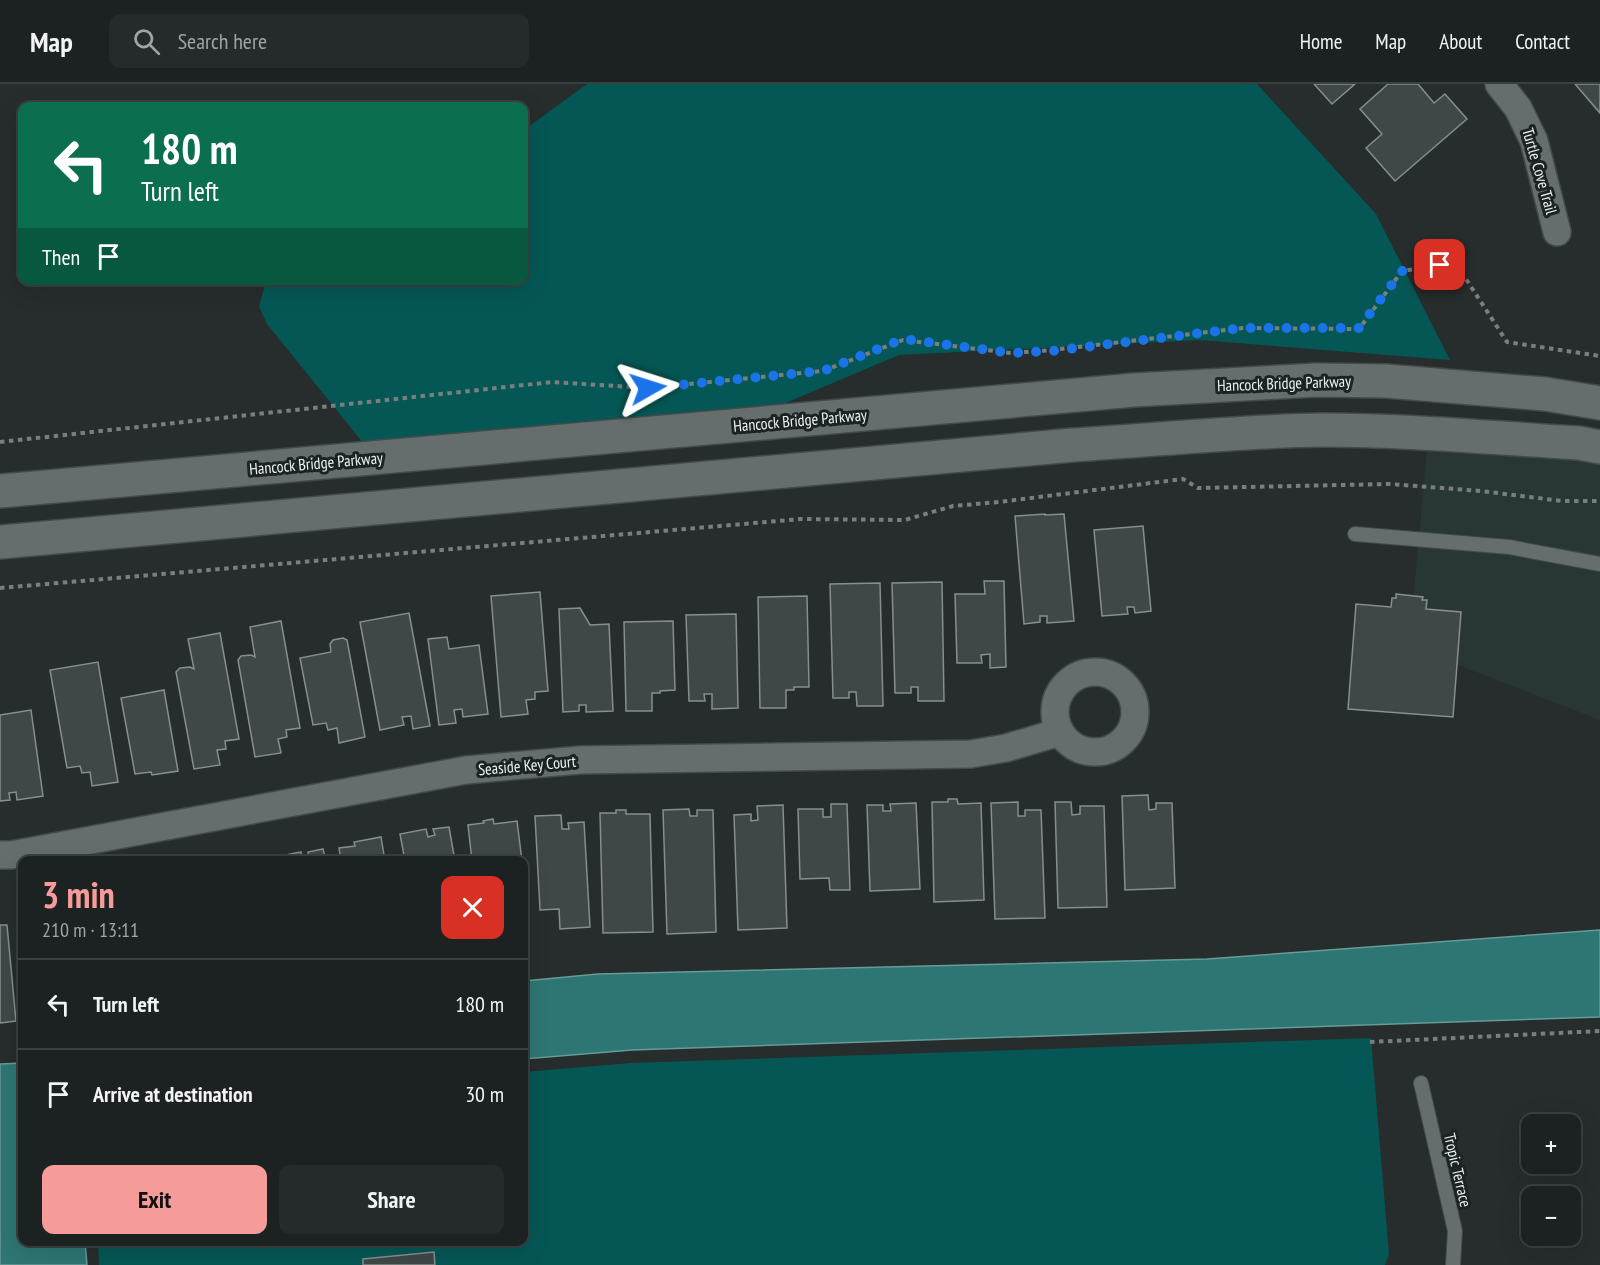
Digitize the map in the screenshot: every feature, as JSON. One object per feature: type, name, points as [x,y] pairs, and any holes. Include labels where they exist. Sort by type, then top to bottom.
[{"type":"main road","name":"Hancock Bridge Parkway","points":[[0,490],[1134,390],[1316,380],[1386,381],[1545,394],[1600,403]]},
{"type":"main road","points":[[0,542],[1073,446],[1248,434],[1323,430],[1388,432],[1579,443],[1600,447]]},
{"type":"street","name":"Turtle Cove Trail","points":[[1499,84],[1518,108],[1534,141],[1557,232]]},
{"type":"street","name":"Seaside Key Court","points":[[0,855],[11,855],[466,770],[580,760],[971,754],[1006,748],[1060,732]]},
{"type":"lane","points":[[1355,534],[1509,547],[1600,564]]},
{"type":"lane","name":"Tropic Terrace","points":[[1421,1083],[1455,1231],[1453,1265]]},
{"type":"path","points":[[0,442],[552,382],[648,388],[823,371],[903,339],[1011,353],[1052,351],[1243,328],[1359,328],[1402,271],[1440,265],[1466,279],[1507,342],[1600,356]]},
{"type":"path","points":[[0,588],[801,519],[905,520],[953,506],[1183,479],[1198,488],[1390,484],[1481,491],[1562,501],[1600,501]]},
{"type":"path","points":[[1370,1042],[1600,1030]]},
{"type":"shaded area","points":[[587,84],[1257,84],[1376,214],[1450,360],[1199,340],[899,355],[776,407],[364,444],[267,324],[259,306],[265,285],[528,285],[528,127]]},
{"type":"shaded area","points":[[1427,449],[1575,458],[1600,463],[1600,720],[1409,646]]},
{"type":"shaded area","points":[[1600,930],[1600,1017],[632,1050],[528,1059],[528,981],[598,974],[1207,959]]},
{"type":"shaded area","points":[[1371,1038],[1389,1254],[1385,1265],[99,1265],[98,1246],[528,1246],[528,1072],[631,1063]]},
{"type":"shaded area","points":[[18,1063],[18,1246],[85,1246],[87,1265],[0,1265],[0,1064]]},
{"type":"building","points":[[1314,84],[1355,84],[1332,104]]},
{"type":"building","points":[[1388,84],[1418,84],[1434,103],[1445,94],[1467,119],[1395,181],[1366,148],[1382,134],[1360,109]]},
{"type":"building","points":[[1575,84],[1600,84],[1600,113]]},
{"type":"building","points":[[1064,514],[1074,621],[1047,623],[1047,616],[1040,616],[1040,622],[1024,624],[1015,516]]},
{"type":"building","points":[[1143,526],[1151,611],[1135,613],[1134,607],[1127,607],[1128,614],[1102,616],[1094,530]]},
{"type":"building","points":[[984,581],[1004,581],[1006,667],[990,668],[990,654],[981,655],[982,663],[957,663],[955,594],[985,594]]},
{"type":"building","points":[[942,582],[944,701],[918,701],[918,687],[911,687],[911,693],[895,693],[892,583]]},
{"type":"building","points":[[880,583],[883,706],[857,706],[856,692],[849,692],[849,698],[833,698],[830,584]]},
{"type":"building","points":[[540,592],[548,691],[535,692],[535,699],[526,700],[528,714],[501,717],[491,596]]},
{"type":"building","points":[[1396,594],[1423,597],[1422,600],[1427,600],[1426,609],[1461,612],[1453,717],[1348,709],[1356,604],[1391,607],[1392,598],[1396,598]]},
{"type":"building","points":[[807,596],[809,687],[794,687],[794,690],[786,690],[786,708],[760,708],[758,597]]},
{"type":"building","points":[[580,608],[590,625],[609,624],[613,711],[586,712],[586,705],[579,705],[579,711],[563,712],[559,609]]},
{"type":"building","points":[[409,613],[430,726],[413,729],[411,716],[402,717],[404,725],[380,730],[360,622]]},
{"type":"building","points":[[736,614],[738,708],[712,709],[712,694],[704,694],[705,701],[689,701],[686,615]]},
{"type":"building","points":[[281,621],[300,728],[286,730],[287,737],[278,739],[281,753],[255,757],[238,660],[241,656],[255,657],[250,627]]},
{"type":"building","points":[[673,621],[675,690],[652,693],[652,711],[626,711],[624,622]]},
{"type":"building","points":[[220,633],[239,739],[225,741],[226,749],[217,750],[220,765],[194,769],[176,672],[180,668],[194,669],[188,639]]},
{"type":"building","points":[[447,637],[449,649],[479,645],[488,714],[463,717],[462,709],[454,710],[456,723],[439,725],[428,639]]},
{"type":"building","points":[[343,638],[347,640],[365,737],[339,743],[337,728],[328,730],[326,723],[313,725],[300,658],[331,652],[330,644],[333,640]]},
{"type":"building","points":[[98,662],[118,782],[92,786],[90,772],[82,773],[80,766],[67,768],[50,670]]},
{"type":"building","points":[[164,690],[178,771],[152,775],[151,772],[135,774],[121,698]]},
{"type":"building","points":[[31,710],[43,796],[17,800],[16,792],[9,793],[10,800],[0,801],[0,715]]},
{"type":"building","points":[[1148,795],[1149,810],[1156,809],[1156,803],[1172,803],[1175,888],[1125,890],[1122,796]]},
{"type":"building","points":[[948,799],[957,799],[958,804],[981,803],[984,900],[934,902],[932,802],[948,802]]},
{"type":"building","points":[[1018,802],[1018,816],[1025,816],[1025,810],[1041,810],[1045,918],[995,919],[991,803]]},
{"type":"building","points":[[1055,802],[1071,802],[1072,815],[1080,814],[1080,806],[1104,806],[1107,907],[1058,908]]},
{"type":"building","points":[[916,803],[920,889],[870,891],[867,805],[883,805],[883,811],[891,811],[890,804]]},
{"type":"building","points":[[831,804],[847,804],[850,890],[830,890],[829,878],[800,879],[798,809],[823,809],[823,817],[831,817]]},
{"type":"building","points":[[783,805],[787,928],[738,930],[734,815],[751,814],[751,821],[758,820],[757,806]]},
{"type":"building","points":[[689,809],[690,816],[697,816],[697,810],[713,810],[716,932],[667,934],[663,810]]},
{"type":"building","points":[[616,810],[626,810],[626,814],[650,814],[653,932],[603,933],[600,813],[616,813]]},
{"type":"building","points":[[561,815],[562,829],[569,829],[568,823],[584,822],[590,927],[560,929],[559,909],[540,910],[535,816]]},
{"type":"building","points":[[493,819],[494,824],[517,821],[521,856],[471,856],[468,825],[484,823],[483,821]]},
{"type":"building","points":[[449,827],[454,856],[404,856],[400,834],[426,829],[428,837],[435,835],[433,829]]},
{"type":"building","points":[[381,837],[384,856],[340,856],[339,848],[355,846],[354,842]]},
{"type":"building","points":[[323,849],[325,856],[309,856],[308,852]]},
{"type":"building","points":[[301,852],[302,856],[280,856]]},
{"type":"building","points":[[0,925],[7,925],[16,1021],[0,1023]]},
{"type":"building","points":[[434,1252],[435,1265],[363,1265],[363,1259]]},
{"type":"route","points":[[648,388],[823,371],[903,339],[1011,353],[1052,351],[1243,328],[1359,328],[1402,271],[1440,265]]}]
